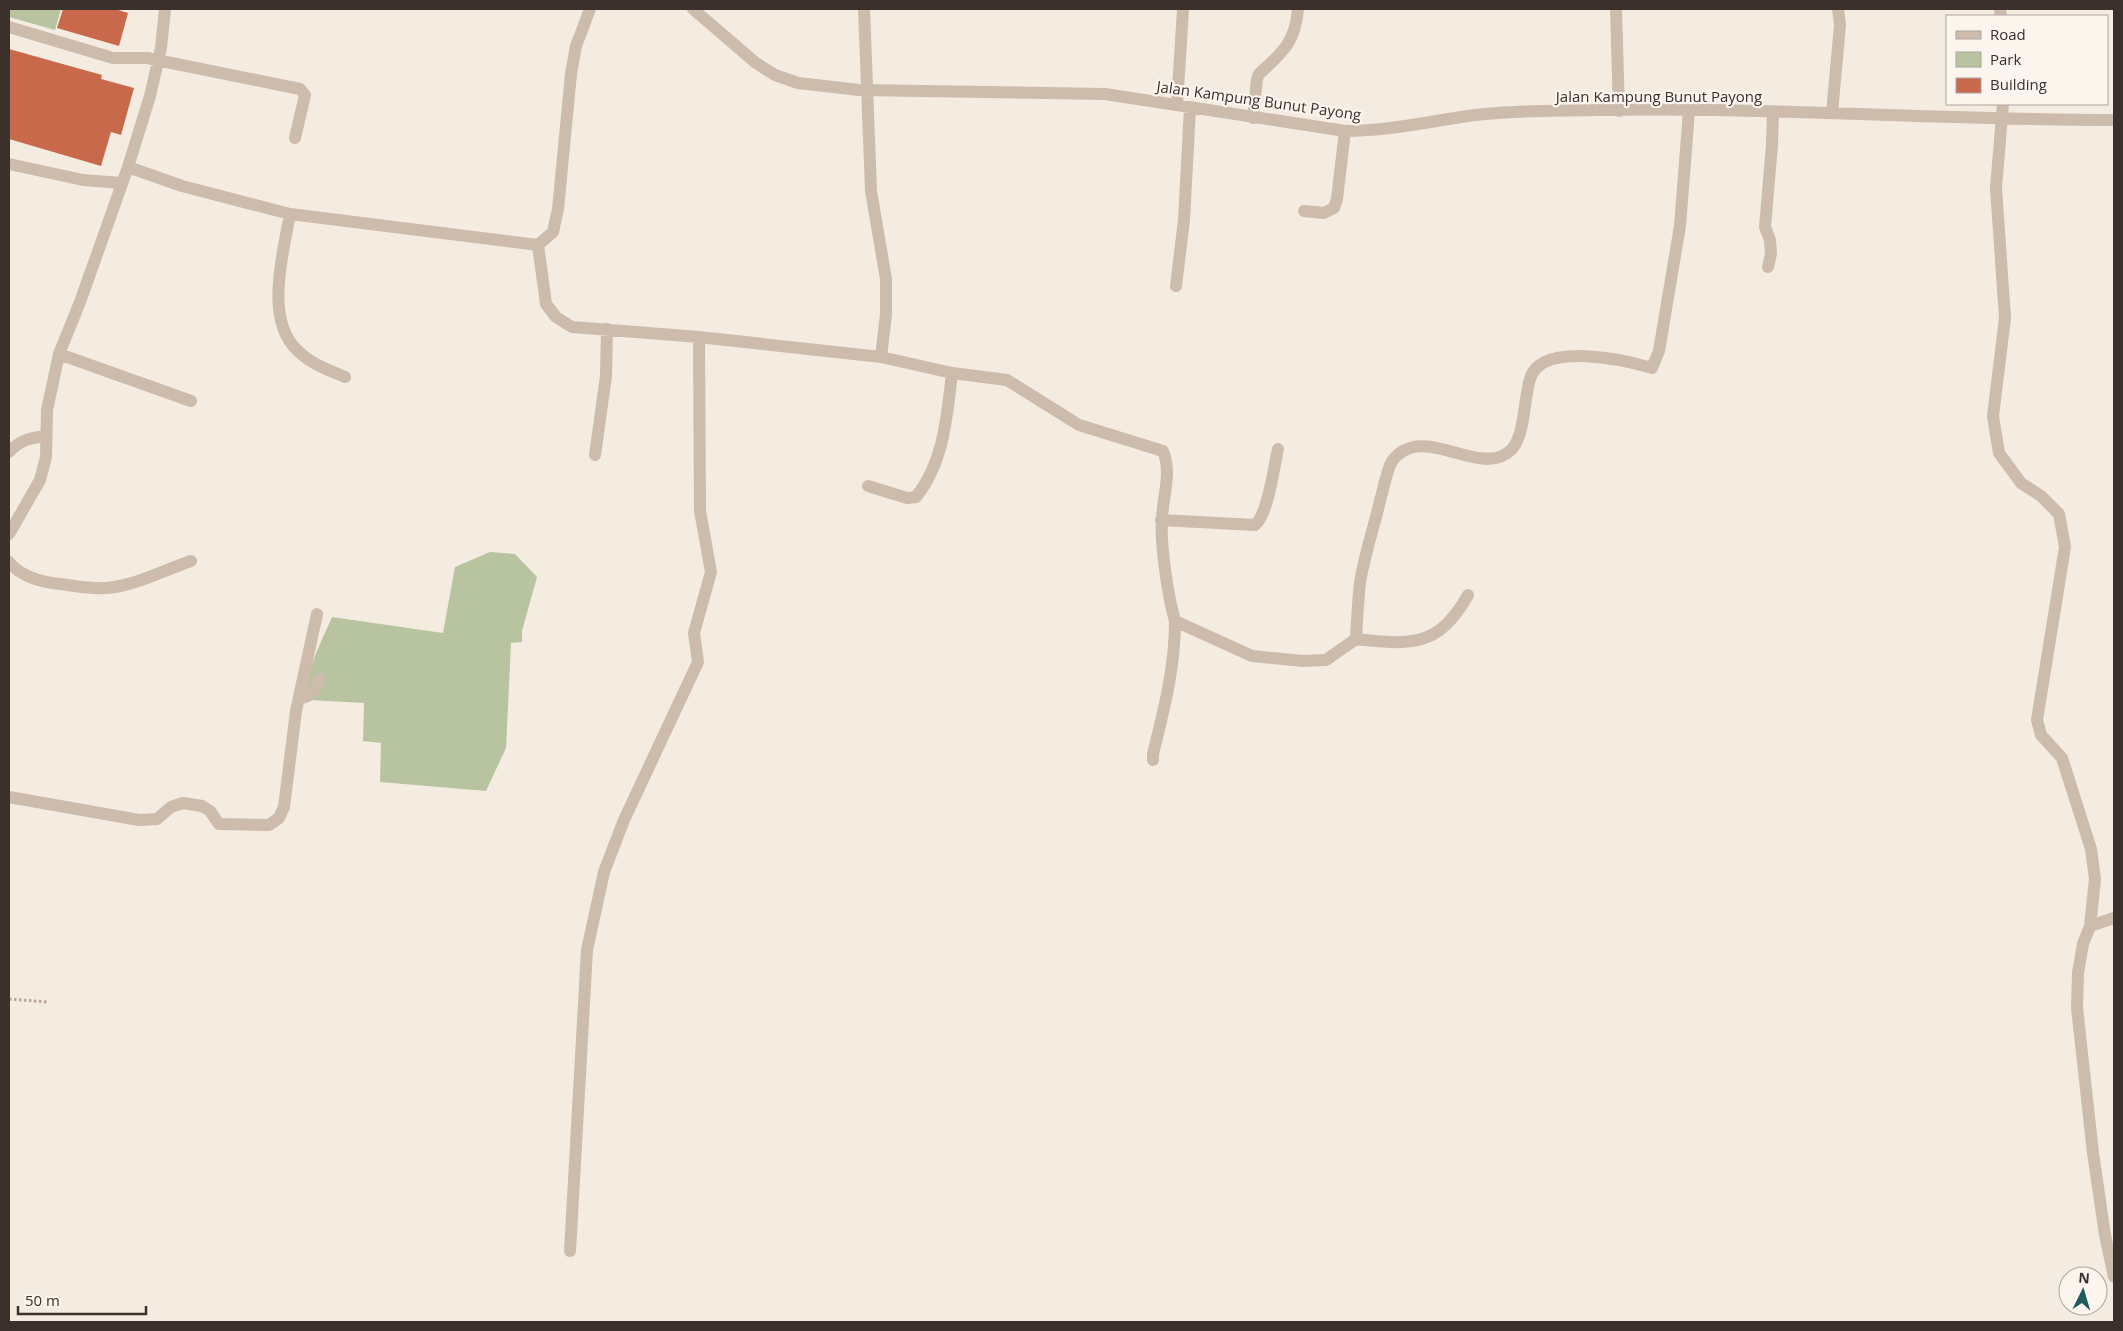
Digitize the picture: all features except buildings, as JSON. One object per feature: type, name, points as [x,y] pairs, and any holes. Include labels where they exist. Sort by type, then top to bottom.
[{"type":"street","points":[[9,534],[40,480],[46,457],[50,388],[59,354],[80,302],[128,167],[150,96],[158,60],[165,9]]},
{"type":"street","points":[[538,245],[552,232],[558,208],[571,74],[576,46],[590,9]]},
{"type":"street","points":[[864,9],[871,191],[886,279],[886,314],[881,357]]},
{"type":"street","points":[[1176,286],[1184,220],[1183,9]]},
{"type":"street","points":[[1253,118],[1259,74],[1288,47],[1296,25],[1298,9]]},
{"type":"street","points":[[1616,9],[1619,111]]},
{"type":"street","points":[[1832,113],[1840,25],[1838,9]]},
{"type":"street","name":"Jalan Kampung Bunut Payong","points":[[697,10],[756,64],[774,75],[798,83],[867,90],[1105,94],[1345,131],[1372,131],[1411,126],[1477,114],[1619,111],[1832,113],[2114,120]]},
{"type":"street","points":[[9,27],[113,58],[147,58],[300,89],[305,95],[305,103],[295,138]]},
{"type":"street","points":[[2003,105],[1996,188],[2005,318],[1993,416],[1999,453],[2021,483],[2041,496],[2059,514],[2065,547],[2037,720],[2041,734],[2062,758],[2091,849],[2095,879],[2090,926],[2083,944],[2078,973],[2077,1008],[2098,1189],[2114,1277]]},
{"type":"street","points":[[1356,639],[1360,582],[1367,549],[1391,463],[1401,452],[1412,447],[1430,447],[1472,458],[1496,458],[1512,449],[1519,434],[1530,377],[1544,363],[1564,356],[1614,359],[1652,368],[1659,351],[1680,226],[1689,111]]},
{"type":"street","points":[[1768,267],[1770,247],[1765,227],[1772,145],[1772,112]]},
{"type":"street","points":[[1304,211],[1324,214],[1334,208],[1345,131]]},
{"type":"street","points":[[9,164],[83,180],[121,183]]},
{"type":"street","points":[[128,167],[182,186],[290,214],[538,245]]},
{"type":"street","points":[[290,214],[278,288],[283,332],[297,351],[318,366],[345,377]]},
{"type":"street","points":[[538,245],[546,304],[556,317],[572,327],[699,337],[881,357],[952,373],[1008,380],[1079,425],[1163,450],[1168,462],[1162,520],[1170,603],[1175,621],[1175,653],[1153,760]]},
{"type":"street","points":[[595,455],[606,376],[607,330]]},
{"type":"street","points":[[570,1251],[588,950],[604,872],[624,820],[698,662],[694,633],[711,572],[700,511],[699,337]]},
{"type":"street","points":[[59,354],[191,401]]},
{"type":"street","points":[[868,486],[907,498],[916,497],[928,481],[945,430],[952,373]]},
{"type":"street","points":[[9,452],[16,444],[26,438],[46,436]]},
{"type":"street","points":[[1162,520],[1255,525],[1259,522],[1263,511],[1278,449]]},
{"type":"street","points":[[9,562],[16,570],[48,583],[86,588],[108,588],[132,582],[191,561]]},
{"type":"street","points":[[1175,621],[1252,656],[1303,662],[1326,660],[1356,639],[1395,643],[1418,641],[1439,632],[1457,614],[1468,595]]},
{"type":"street","points":[[9,797],[139,820],[157,820],[171,807],[183,803],[202,806],[210,811],[219,824],[269,825],[279,818],[284,807],[299,698],[317,614]]},
{"type":"street","points":[[299,698],[304,698],[312,693],[320,679]]},
{"type":"street","points":[[2090,926],[2114,918]]},
{"type":"path","points":[[9,999],[47,1002]]},
{"type":"green space","points":[[9,9],[61,9],[55,30],[9,17]]},
{"type":"green space","points":[[490,552],[515,554],[537,577],[522,631],[522,642],[511,643],[506,748],[486,791],[380,782],[381,743],[363,741],[364,703],[309,700],[307,692],[310,670],[332,617],[443,633],[455,567]]}]
